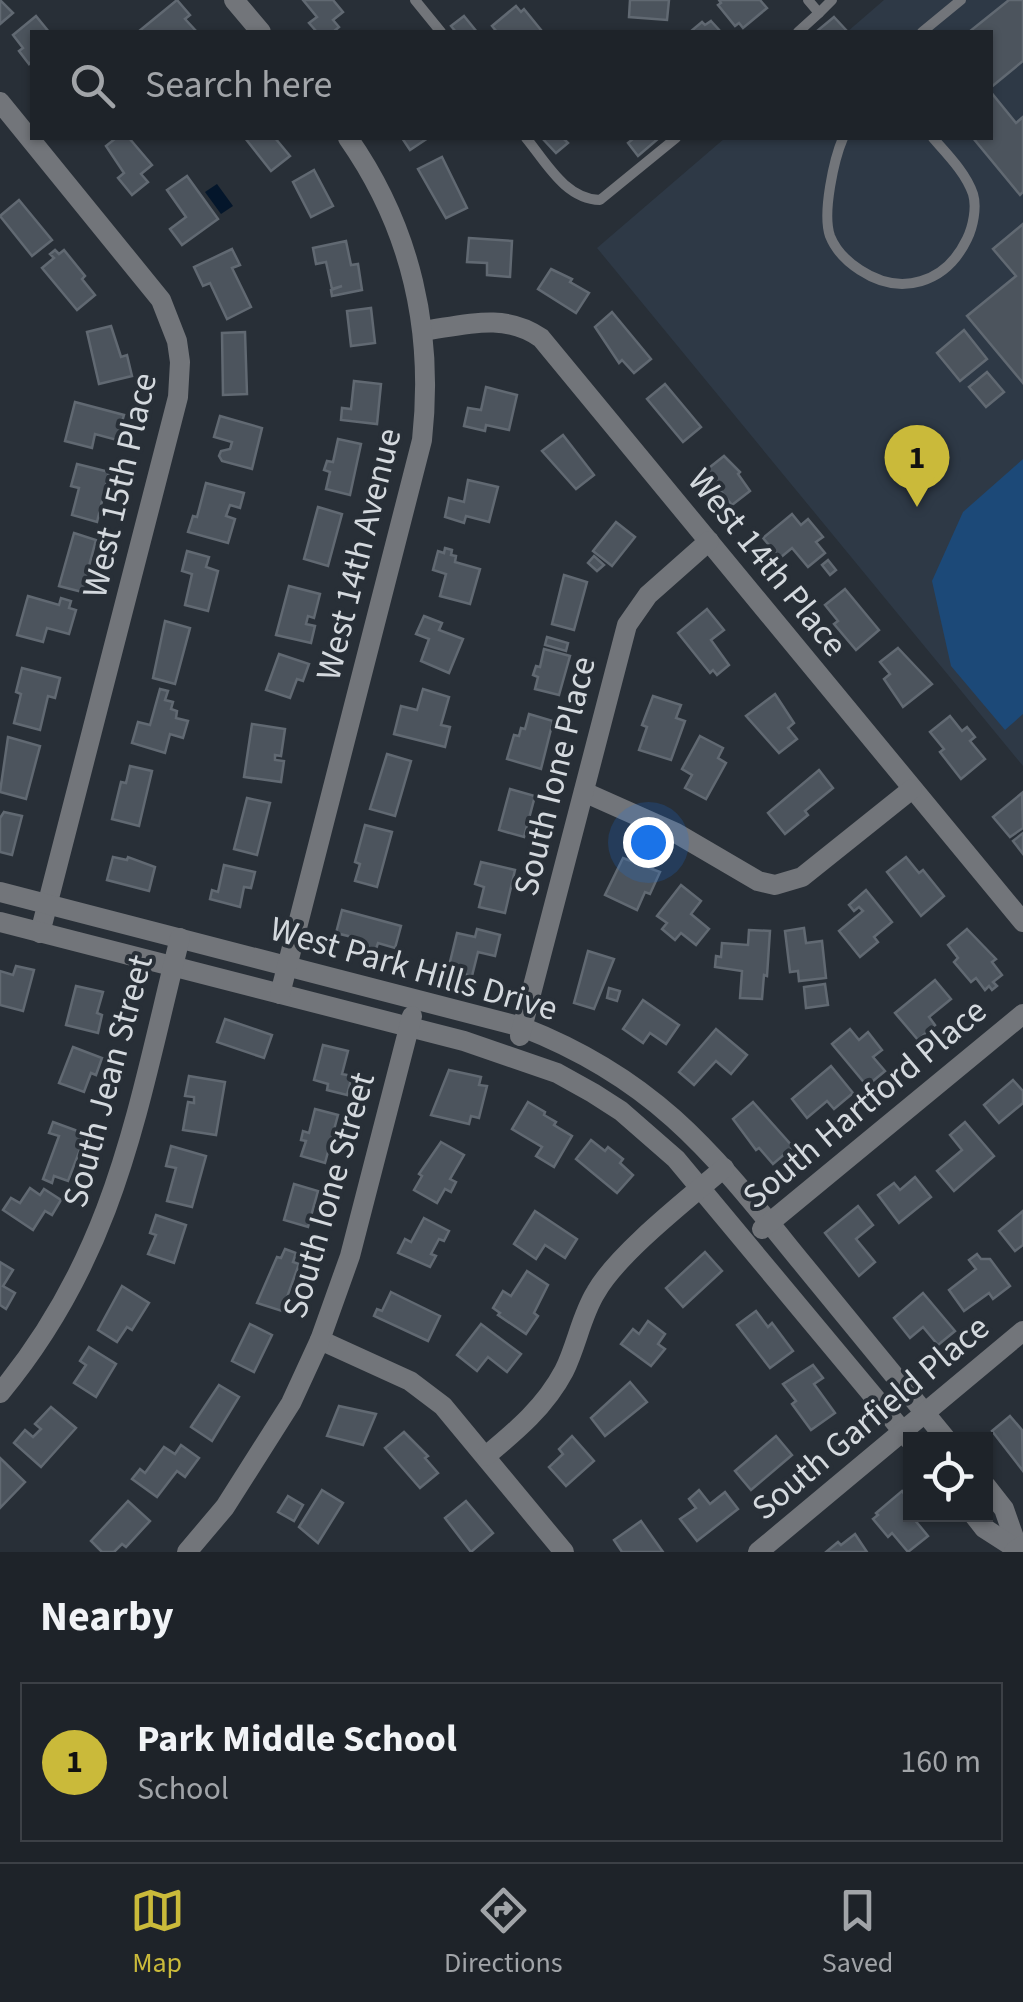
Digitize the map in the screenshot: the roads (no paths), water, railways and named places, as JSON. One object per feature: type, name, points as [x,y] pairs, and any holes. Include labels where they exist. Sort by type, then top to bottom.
[{"type":"street","points":[[234,0],[259,30]]},
{"type":"street","name":"West 15th Place","points":[[0,102],[30,138]]},
{"type":"street","name":"West 15th Place","points":[[31,140],[147,280],[171,319],[180,362],[178,397],[40,933]]},
{"type":"street","name":"West 14th Avenue","points":[[280,994],[422,440],[427,376],[417,288],[403,240],[368,167],[349,140]]},
{"type":"street","name":"West 14th Place","points":[[423,332],[505,321],[541,338],[1023,922]]},
{"type":"street","name":"South Ione Place","points":[[514,1056],[627,625],[648,596],[709,542]]},
{"type":"street","points":[[584,792],[690,840],[758,881],[776,885],[802,877],[912,789]]},
{"type":"street","name":"West Park Hills Drive","points":[[0,892],[522,1028],[587,1056],[630,1082],[672,1115],[724,1168],[941,1432]]},
{"type":"street","name":"West Park Hills Drive","points":[[0,922],[409,1026],[514,1056],[556,1073],[620,1111],[676,1158],[903,1432]]},
{"type":"street","name":"South Jean Street","points":[[0,1393],[58,1315],[99,1234],[130,1145],[180,938]]},
{"type":"street","name":"South Ione Street","points":[[187,1552],[225,1507],[257,1458],[291,1403],[320,1340],[350,1256],[415,999]]},
{"type":"street","name":"South Hartford Place","points":[[747,1242],[1023,1014]]},
{"type":"street","name":"South Hartford Place","points":[[486,1456],[538,1410],[551,1392],[566,1368],[596,1290],[615,1266],[724,1168]]},
{"type":"street","name":"South Garfield Place","points":[[909,1432],[925,1412],[1023,1332]]},
{"type":"street","points":[[320,1340],[428,1392],[564,1552]]},
{"type":"street","name":"South Garfield Place","points":[[758,1552],[903,1438]]},
{"type":"street","points":[[993,1495],[1004,1509],[1019,1549]]},
{"type":"street","points":[[979,1522],[1019,1549]]},
{"type":"lane","points":[[415,0],[439,30]]},
{"type":"lane","points":[[808,0],[819,13]]},
{"type":"lane","points":[[800,30],[832,0]]},
{"type":"lane","points":[[924,30],[961,0]]},
{"type":"lane","points":[[528,140],[568,188],[584,200],[600,200],[674,140]]},
{"type":"lane","points":[[844,140],[828,202],[829,233],[844,260],[877,281],[904,286],[936,278],[960,255],[972,229],[974,196],[958,168],[935,140]]},
{"type":"place","name":"Park Middle School","points":[[917,507]]}]
